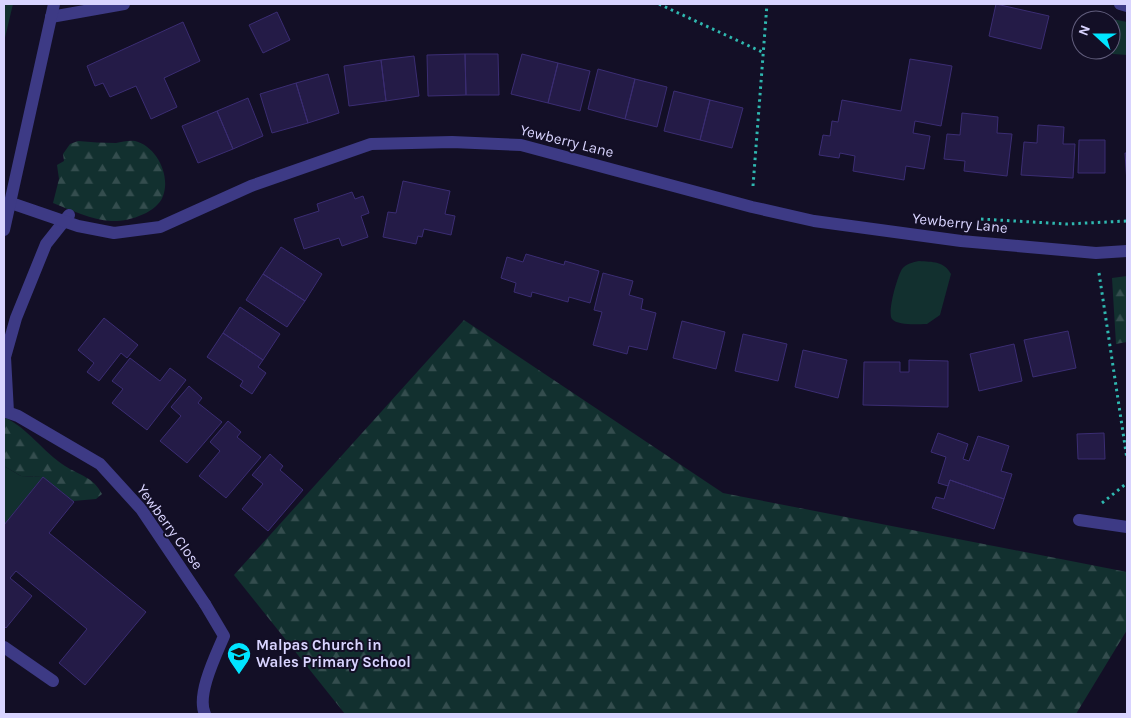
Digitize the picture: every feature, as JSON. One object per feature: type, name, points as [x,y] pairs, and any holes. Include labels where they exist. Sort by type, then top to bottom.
[{"type":"street","points":[[4,230],[54,4]]},
{"type":"street","points":[[51,17],[124,4]]},
{"type":"street","points":[[1120,4],[1127,6]]},
{"type":"street","name":"Yewberry Lane","points":[[11,203],[114,233],[160,228],[251,186],[371,144],[452,142],[521,144],[752,207],[814,221],[936,238],[1096,253],[1127,251]]},
{"type":"street","points":[[6,412],[5,357],[16,318],[46,244],[67,218]]},
{"type":"street","name":"Yewberry Close","points":[[6,412],[18,416],[100,464],[141,509],[205,604],[224,636],[208,674],[202,707],[205,714]]},
{"type":"street","points":[[1079,520],[1127,527]]},
{"type":"street","points":[[4,647],[53,681]]},
{"type":"path","points":[[659,4],[762,52]]},
{"type":"path","points":[[752,207],[767,4]]},
{"type":"path","points":[[972,219],[1067,224],[1127,221]]},
{"type":"path","points":[[1096,253],[1127,459]]},
{"type":"green space","points":[[4,4],[13,4],[4,42]]},
{"type":"green space","points":[[1121,21],[1127,22],[1127,55],[1121,55]]},
{"type":"green space","points":[[78,141],[116,143],[135,141],[143,144],[155,155],[163,171],[165,188],[160,202],[148,212],[118,221],[89,217],[53,203],[59,179],[57,165],[64,161],[63,154],[70,144]]},
{"type":"green space","points":[[919,261],[941,264],[951,274],[940,315],[927,324],[899,323],[892,319],[891,315],[893,295],[898,279],[904,267]]},
{"type":"green space","points":[[1127,276],[1127,342],[1116,344],[1112,278]]},
{"type":"green space","points":[[464,320],[723,493],[1127,572],[1127,630],[1076,714],[345,714],[234,575]]},
{"type":"green space","points":[[4,417],[21,427],[65,466],[91,480],[102,494],[96,499],[73,501],[43,477],[21,476],[4,466]]},
{"type":"green space","points":[[4,466],[21,476],[43,477],[4,525]]},
{"type":"building","points":[[996,4],[1049,16],[1041,49],[989,36]]},
{"type":"building","points":[[277,12],[290,40],[263,53],[249,25]]},
{"type":"building","points":[[183,22],[200,61],[164,78],[177,107],[151,119],[136,86],[110,97],[103,83],[95,86],[87,66]]},
{"type":"building","points":[[465,54],[498,54],[499,95],[466,95]]},
{"type":"building","points":[[465,54],[466,95],[428,96],[427,55]]},
{"type":"building","points":[[522,54],[558,63],[548,103],[511,94]]},
{"type":"building","points":[[414,56],[419,96],[386,101],[381,60]]},
{"type":"building","points":[[910,59],[952,66],[941,126],[915,121],[913,133],[930,136],[924,169],[906,166],[904,180],[853,171],[855,156],[840,153],[839,158],[819,155],[823,135],[830,136],[832,121],[838,122],[842,100],[901,111]]},
{"type":"building","points":[[381,60],[386,101],[349,106],[344,66]]},
{"type":"building","points":[[558,63],[590,71],[580,111],[548,103]]},
{"type":"building","points":[[598,69],[635,79],[625,119],[588,109]]},
{"type":"building","points":[[328,74],[339,113],[308,123],[296,83]]},
{"type":"building","points":[[635,79],[667,87],[657,127],[625,119]]},
{"type":"building","points":[[296,83],[308,123],[272,133],[260,94]]},
{"type":"building","points":[[674,91],[710,100],[700,140],[664,131]]},
{"type":"building","points":[[248,98],[263,136],[233,149],[217,111]]},
{"type":"building","points":[[710,100],[743,108],[732,148],[700,140]]},
{"type":"building","points":[[217,111],[233,149],[198,163],[182,126]]},
{"type":"building","points":[[962,113],[998,117],[997,133],[1012,134],[1007,176],[964,171],[965,161],[944,159],[947,134],[960,135]]},
{"type":"building","points":[[1038,125],[1064,127],[1063,144],[1075,144],[1073,178],[1021,175],[1024,142],[1037,143]]},
{"type":"building","points":[[1079,140],[1105,140],[1105,173],[1078,173]]},
{"type":"building","points":[[1125,153],[1127,153],[1127,183]]},
{"type":"building","points":[[403,181],[450,191],[445,214],[455,216],[451,235],[424,229],[422,237],[418,236],[416,244],[383,237],[388,212],[396,213]]},
{"type":"building","points":[[352,192],[355,199],[363,196],[369,213],[361,216],[368,237],[342,246],[339,238],[304,249],[294,219],[319,211],[317,204]]},
{"type":"building","points":[[281,247],[322,274],[305,301],[263,274]]},
{"type":"building","points":[[526,254],[564,265],[565,261],[599,271],[590,303],[569,297],[568,302],[532,292],[531,297],[514,292],[516,283],[501,278],[507,257],[523,262]]},
{"type":"building","points":[[603,273],[633,281],[629,295],[643,299],[641,309],[656,313],[647,350],[629,346],[627,354],[593,345],[602,312],[594,310]]},
{"type":"building","points":[[263,274],[305,301],[287,327],[246,300]]},
{"type":"building","points":[[240,307],[280,334],[263,360],[223,333]]},
{"type":"building","points":[[104,318],[138,345],[127,358],[121,353],[99,381],[87,372],[94,363],[78,350]]},
{"type":"building","points":[[682,321],[725,332],[716,369],[673,358]]},
{"type":"building","points":[[1068,331],[1076,368],[1033,377],[1024,340]]},
{"type":"building","points":[[223,333],[263,360],[258,367],[266,373],[252,394],[240,386],[243,381],[207,357]]},
{"type":"building","points":[[743,334],[787,344],[778,381],[735,371]]},
{"type":"building","points":[[1014,344],[1022,381],[979,391],[970,354]]},
{"type":"building","points":[[803,350],[847,360],[838,398],[795,387]]},
{"type":"building","points":[[130,358],[160,381],[170,368],[186,380],[147,430],[112,403],[123,389],[112,381]]},
{"type":"building","points":[[909,360],[948,361],[948,407],[863,405],[864,362],[900,362],[900,372],[909,372]]},
{"type":"building","points":[[189,386],[202,398],[198,403],[222,422],[187,463],[160,441],[181,416],[171,407]]},
{"type":"building","points":[[228,421],[241,432],[237,437],[261,457],[226,498],[199,476],[220,451],[210,442]]},
{"type":"building","points":[[938,433],[968,444],[963,459],[969,461],[978,436],[1009,446],[1001,471],[1012,474],[1004,499],[950,480],[948,486],[938,483],[946,457],[931,452]]},
{"type":"building","points":[[1104,433],[1105,459],[1078,459],[1077,434]]},
{"type":"building","points":[[270,454],[283,466],[280,470],[303,490],[268,531],[242,509],[263,484],[252,475]]},
{"type":"building","points":[[43,477],[74,502],[49,533],[146,612],[85,685],[59,663],[87,629],[16,571],[10,578],[32,596],[6,628],[4,626],[4,525]]},
{"type":"building","points":[[950,480],[1004,499],[994,529],[932,508],[936,497],[944,499]]},
{"type":"place","name":"Malpas Church in Wales Primary School","points":[[239,675]]}]
